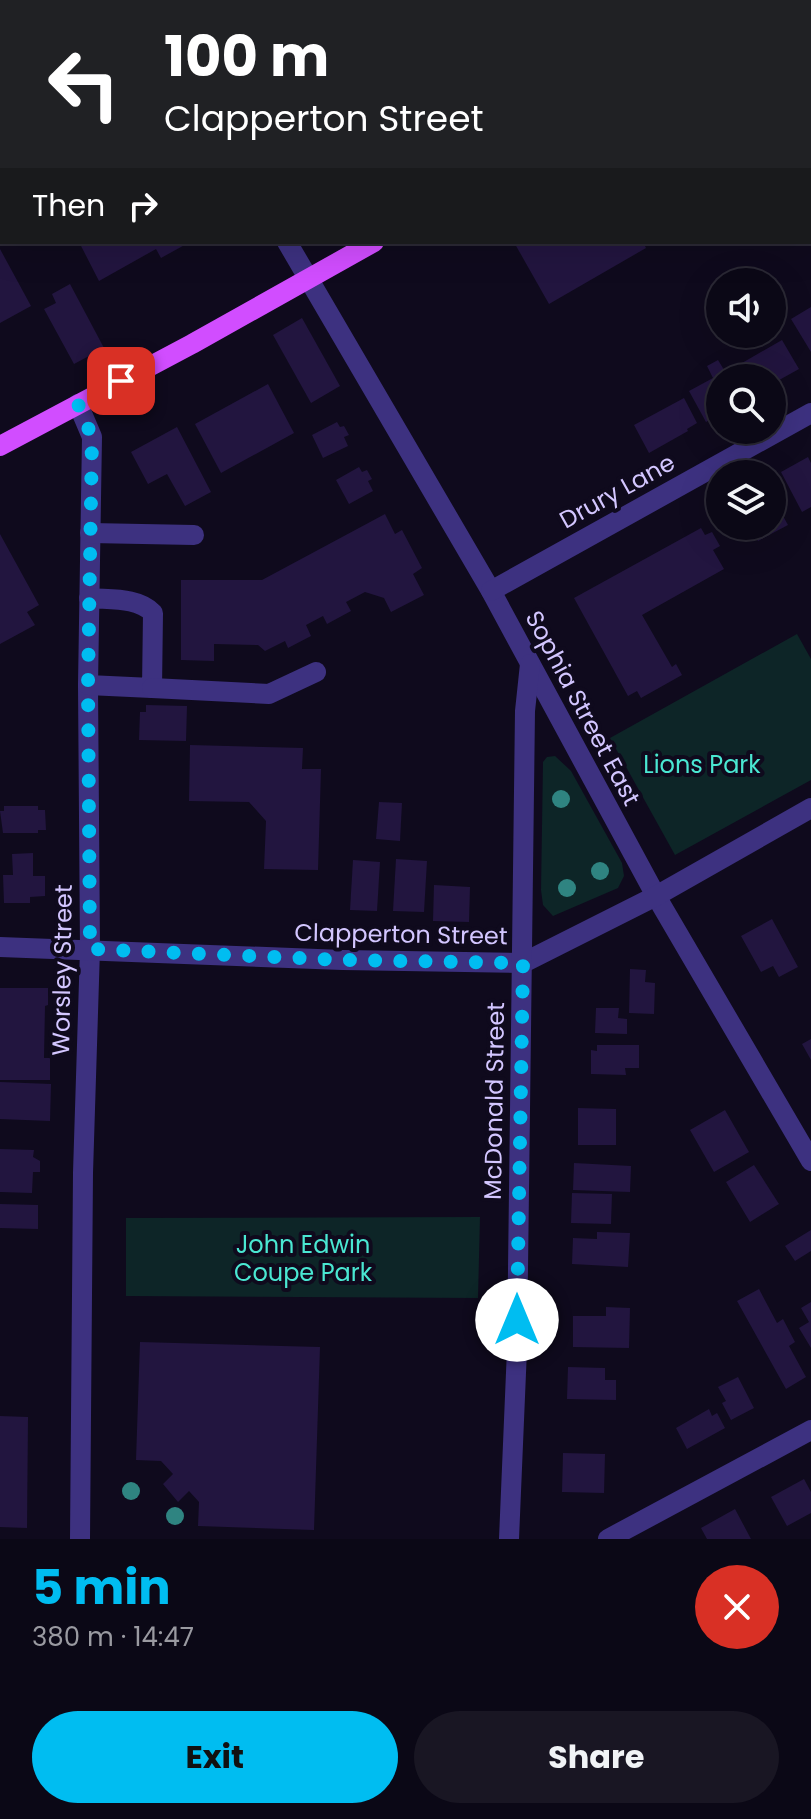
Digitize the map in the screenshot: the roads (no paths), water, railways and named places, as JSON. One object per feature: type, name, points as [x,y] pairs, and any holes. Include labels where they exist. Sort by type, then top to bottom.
[{"type":"main road","points":[[0,446],[370,244]]},
{"type":"street","name":"Sophia Street East","points":[[288,244],[491,591],[656,896],[811,1161]]},
{"type":"street","name":"Worsley Street","points":[[78,404],[92,437],[88,685],[90,949],[83,1173],[80,1539]]},
{"type":"street","name":"Drury Lane","points":[[491,591],[811,413]]},
{"type":"street","points":[[90,533],[194,535]]},
{"type":"street","points":[[89,598],[137,603],[153,613],[152,688]]},
{"type":"street","name":"McDonald Street","points":[[509,1539],[517,1349],[525,711],[530,664]]},
{"type":"street","points":[[88,685],[269,694],[316,672]]},
{"type":"street","name":"Clapperton Street","points":[[0,947],[343,960],[523,963],[656,896],[811,808]]},
{"type":"street","points":[[608,1539],[811,1430]]},
{"type":"park label","name":"Lions Park","points":[[702,764]]},
{"type":"park label","name":"John Edwin Coupe Park","points":[[303,1258]]}]
